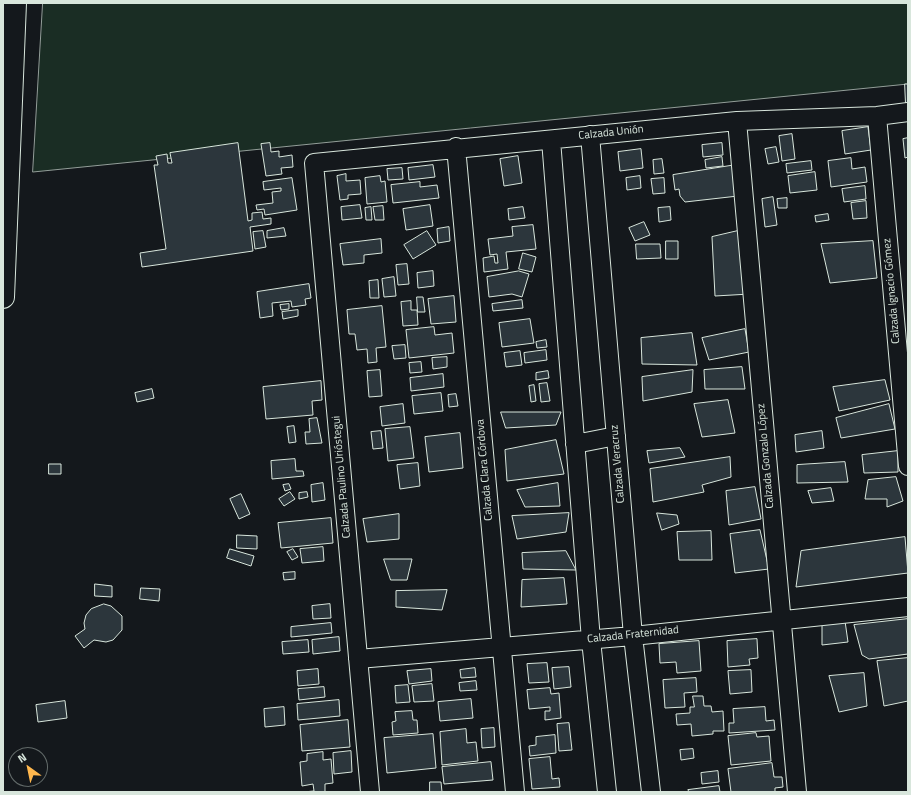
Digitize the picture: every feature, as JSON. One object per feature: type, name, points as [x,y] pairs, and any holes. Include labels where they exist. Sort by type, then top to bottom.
[{"type":"main road","points":[[3,297],[15,3]]},
{"type":"street","name":"Calzada Unión","points":[[314,163],[737,120],[877,116],[908,112]]},
{"type":"street","name":"Calzada Ignacio Gómez","points":[[877,116],[908,466]]},
{"type":"street","name":"Calzada Gonzalo López","points":[[737,120],[780,619],[797,792]]},
{"type":"street","name":"Calzada Veracruz","points":[[590,135],[633,636],[651,792]]},
{"type":"street","points":[[551,140],[591,640],[607,792]]},
{"type":"street","name":"Calzada Clara Córdova","points":[[456,148],[514,792]]},
{"type":"street","name":"Calzada Paulino Urióstegui","points":[[314,163],[370,792]]},
{"type":"street","points":[[575,444],[616,436]]},
{"type":"street","name":"Calzada Fraternidad","points":[[358,660],[633,636],[780,619],[908,607]]},
{"type":"green space","points":[[43,3],[908,3],[908,84],[33,172]]},
{"type":"building","points":[[905,84],[908,84],[908,105],[906,105]]},
{"type":"building","points":[[868,127],[871,150],[845,154],[842,131]]},
{"type":"building","points":[[792,134],[795,159],[782,161],[779,136]]},
{"type":"building","points":[[908,138],[908,157],[905,158],[903,139]]},
{"type":"building","points":[[238,143],[248,221],[252,220],[252,213],[262,212],[263,219],[271,218],[271,224],[250,227],[253,251],[142,267],[140,253],[166,249],[154,165],[158,165],[156,156],[167,154],[168,163],[172,163],[170,153]]},
{"type":"building","points":[[270,143],[271,152],[279,151],[279,157],[292,155],[293,167],[281,168],[282,174],[266,176],[261,144]]},
{"type":"building","points":[[722,143],[723,155],[703,157],[702,145]]},
{"type":"building","points":[[776,147],[779,162],[768,164],[765,149]]},
{"type":"building","points":[[641,149],[643,168],[620,171],[618,152]]},
{"type":"building","points":[[518,156],[522,183],[504,186],[500,159]]},
{"type":"building","points":[[722,157],[723,166],[706,168],[705,160]]},
{"type":"building","points":[[851,158],[852,169],[865,167],[867,182],[831,187],[828,161]]},
{"type":"building","points":[[662,159],[664,173],[654,174],[653,160]]},
{"type":"building","points":[[811,161],[812,170],[787,173],[786,164]]},
{"type":"building","points":[[433,165],[435,177],[409,180],[408,168]]},
{"type":"building","points":[[736,165],[738,196],[685,202],[680,196],[679,189],[675,190],[673,175]]},
{"type":"building","points":[[402,168],[403,179],[388,180],[387,169]]},
{"type":"building","points":[[815,172],[817,190],[790,193],[788,176]]},
{"type":"building","points":[[346,174],[346,181],[360,180],[361,194],[348,195],[348,199],[340,200],[337,176]]},
{"type":"building","points":[[380,176],[381,182],[385,181],[387,202],[367,204],[365,178]]},
{"type":"building","points":[[640,176],[641,188],[627,190],[626,178]]},
{"type":"building","points":[[292,178],[297,210],[265,215],[264,209],[257,210],[256,205],[273,203],[272,192],[281,191],[281,188],[264,190],[263,182]]},
{"type":"building","points":[[664,178],[665,193],[653,194],[651,179]]},
{"type":"building","points":[[420,182],[420,187],[437,185],[439,198],[393,203],[391,185]]},
{"type":"building","points":[[865,186],[866,199],[844,202],[842,189]]},
{"type":"building","points":[[773,197],[777,225],[765,227],[762,199]]},
{"type":"building","points":[[787,198],[787,208],[778,208],[777,199]]},
{"type":"building","points":[[866,201],[867,218],[853,219],[851,203]]},
{"type":"building","points":[[360,205],[362,218],[342,220],[341,207]]},
{"type":"building","points":[[430,205],[433,226],[406,230],[403,209]]},
{"type":"building","points":[[383,206],[384,220],[375,220],[373,207]]},
{"type":"building","points":[[371,207],[372,220],[366,220],[365,208]]},
{"type":"building","points":[[523,207],[525,218],[509,220],[508,209]]},
{"type":"building","points":[[670,207],[671,220],[659,222],[658,208]]},
{"type":"building","points":[[828,214],[829,220],[816,222],[815,216]]},
{"type":"building","points":[[644,222],[650,235],[635,241],[629,228]]},
{"type":"building","points":[[533,225],[536,249],[506,252],[508,269],[484,272],[483,258],[494,256],[495,263],[498,263],[497,254],[490,255],[488,239],[513,236],[512,227]]},
{"type":"building","points":[[449,227],[450,241],[438,243],[437,229]]},
{"type":"building","points":[[284,228],[286,236],[267,238],[267,231]]},
{"type":"building","points":[[742,230],[750,294],[715,296],[712,237]]},
{"type":"building","points":[[263,231],[266,247],[255,249],[253,232]]},
{"type":"building","points":[[427,231],[436,245],[413,259],[404,245]]},
{"type":"building","points":[[381,239],[382,253],[364,255],[364,263],[343,265],[340,244]]},
{"type":"building","points":[[666,241],[678,241],[678,259],[666,259]]},
{"type":"building","points":[[873,241],[877,278],[830,283],[821,244]]},
{"type":"building","points":[[636,244],[660,244],[661,258],[637,259]]},
{"type":"building","points":[[523,253],[536,257],[532,272],[519,269]]},
{"type":"building","points":[[407,264],[409,284],[398,285],[396,265]]},
{"type":"building","points":[[433,271],[434,286],[418,288],[417,273]]},
{"type":"building","points":[[519,271],[529,274],[522,297],[512,294],[489,297],[487,277]]},
{"type":"building","points":[[394,277],[396,296],[384,297],[382,279]]},
{"type":"building","points":[[378,280],[379,298],[370,298],[369,281]]},
{"type":"building","points":[[309,284],[311,298],[305,299],[306,305],[292,307],[291,301],[272,303],[273,316],[260,318],[257,292]]},
{"type":"building","points":[[454,296],[456,322],[431,324],[428,299]]},
{"type":"building","points":[[417,297],[423,297],[425,312],[418,312]]},
{"type":"building","points":[[522,300],[523,308],[493,311],[492,304]]},
{"type":"building","points":[[411,301],[411,310],[417,310],[418,325],[403,326],[401,302]]},
{"type":"building","points":[[289,304],[289,309],[281,310],[280,305]]},
{"type":"building","points":[[382,306],[386,347],[376,348],[377,362],[368,363],[367,349],[357,350],[355,334],[349,334],[347,310]]},
{"type":"building","points":[[298,310],[298,316],[283,319],[282,312]]},
{"type":"building","points":[[530,319],[534,343],[502,347],[499,323]]},
{"type":"building","points":[[434,327],[435,335],[452,333],[454,353],[409,358],[406,330]]},
{"type":"building","points":[[745,329],[749,352],[709,360],[702,338]]},
{"type":"building","points":[[692,333],[697,365],[642,364],[641,338]]},
{"type":"building","points":[[546,340],[547,347],[537,348],[536,342]]},
{"type":"building","points":[[405,345],[406,358],[394,359],[392,346]]},
{"type":"building","points":[[546,350],[547,360],[525,363],[524,353]]},
{"type":"building","points":[[520,351],[522,365],[506,367],[504,353]]},
{"type":"building","points":[[447,357],[447,367],[433,369],[432,358]]},
{"type":"building","points":[[421,362],[422,372],[410,373],[409,363]]},
{"type":"building","points":[[742,367],[745,389],[705,389],[704,370]]},
{"type":"building","points":[[380,370],[382,396],[369,397],[367,371]]},
{"type":"building","points":[[693,370],[692,392],[643,401],[642,377]]},
{"type":"building","points":[[548,371],[549,378],[536,380],[536,373]]},
{"type":"building","points":[[443,374],[444,387],[411,391],[410,378]]},
{"type":"building","points":[[885,380],[890,400],[839,411],[833,387]]},
{"type":"building","points":[[321,381],[322,400],[312,401],[313,415],[266,419],[263,387]]},
{"type":"building","points":[[547,383],[550,401],[541,402],[539,384]]},
{"type":"building","points":[[534,385],[536,401],[531,402],[529,386]]},
{"type":"building","points":[[152,389],[154,398],[137,402],[135,393]]},
{"type":"building","points":[[441,393],[443,411],[414,414],[412,396]]},
{"type":"building","points":[[456,394],[458,406],[449,407],[448,395]]},
{"type":"building","points":[[728,400],[735,433],[702,437],[694,404]]},
{"type":"building","points":[[403,404],[405,423],[382,426],[380,407]]},
{"type":"building","points":[[889,404],[895,429],[841,438],[836,418]]},
{"type":"building","points":[[501,412],[561,412],[556,425],[506,428]]},
{"type":"building","points":[[317,418],[322,443],[306,444],[305,432],[310,432],[309,419]]},
{"type":"building","points":[[294,426],[296,442],[289,443],[287,427]]},
{"type":"building","points":[[410,427],[414,458],[388,461],[385,429]]},
{"type":"building","points":[[381,431],[383,448],[373,449],[371,432]]},
{"type":"building","points":[[822,431],[824,448],[796,452],[795,435]]},
{"type":"building","points":[[460,433],[463,468],[429,472],[425,437]]},
{"type":"building","points":[[556,440],[564,474],[507,481],[505,450]]},
{"type":"building","points":[[680,448],[685,457],[649,463],[647,451]]},
{"type":"building","points":[[898,451],[898,472],[864,473],[862,455]]},
{"type":"building","points":[[730,457],[731,477],[702,485],[704,492],[653,502],[650,469]]},
{"type":"building","points":[[295,459],[296,471],[303,471],[304,476],[272,479],[271,461]]},
{"type":"building","points":[[845,462],[848,482],[797,483],[797,465]]},
{"type":"building","points":[[418,463],[420,486],[400,489],[397,465]]},
{"type":"building","points":[[49,464],[61,464],[61,474],[49,474]]},
{"type":"building","points":[[896,477],[903,501],[887,507],[887,499],[865,499],[868,480]]},
{"type":"building","points":[[323,483],[325,500],[312,502],[311,485]]},
{"type":"building","points":[[558,483],[560,506],[525,507],[517,490]]},
{"type":"building","points":[[289,484],[291,489],[285,491],[283,485]]},
{"type":"building","points":[[755,487],[761,519],[729,525],[726,491]]},
{"type":"building","points":[[831,488],[834,501],[812,503],[808,491]]},
{"type":"building","points":[[290,492],[295,499],[284,506],[279,499]]},
{"type":"building","points":[[307,492],[308,497],[299,499],[299,493]]},
{"type":"building","points":[[241,494],[250,514],[239,519],[230,499]]},
{"type":"building","points":[[569,513],[566,532],[517,539],[512,516]]},
{"type":"building","points":[[657,513],[677,515],[679,524],[662,530]]},
{"type":"building","points":[[399,514],[399,539],[367,542],[363,519]]},
{"type":"building","points":[[331,518],[333,543],[281,548],[278,523]]},
{"type":"building","points":[[760,530],[769,569],[735,573],[730,534]]},
{"type":"building","points":[[711,531],[712,560],[679,560],[677,532]]},
{"type":"building","points":[[237,535],[257,536],[257,549],[237,548]]},
{"type":"building","points":[[905,537],[908,573],[796,587],[801,551]]},
{"type":"building","points":[[323,547],[324,561],[302,563],[300,549]]},
{"type":"building","points":[[230,549],[254,556],[251,566],[227,558]]},
{"type":"building","points":[[293,549],[298,557],[292,560],[287,552]]},
{"type":"building","points":[[566,551],[576,570],[523,569],[522,553]]},
{"type":"building","points":[[384,559],[412,559],[407,580],[391,580]]},
{"type":"building","points":[[295,572],[295,579],[284,580],[283,573]]},
{"type":"building","points":[[564,578],[567,604],[521,607],[522,580]]},
{"type":"building","points":[[95,584],[112,586],[112,597],[95,596]]},
{"type":"building","points":[[141,588],[160,589],[159,601],[140,599]]},
{"type":"building","points":[[447,590],[442,610],[396,607],[396,591]]},
{"type":"building","points":[[104,604],[111,606],[122,616],[122,630],[113,640],[106,642],[94,640],[84,648],[75,636],[85,629],[84,623],[86,615],[91,609]]},
{"type":"building","points":[[330,604],[331,618],[313,619],[312,606]]},
{"type":"building","points":[[908,619],[908,654],[869,659],[862,655],[854,625]]},
{"type":"building","points":[[845,621],[848,642],[822,645],[822,624]]},
{"type":"building","points":[[331,623],[332,633],[291,637],[291,627]]},
{"type":"building","points":[[339,637],[340,651],[313,654],[312,640]]},
{"type":"building","points":[[757,639],[758,658],[749,659],[750,665],[728,667],[727,641]]},
{"type":"building","points":[[308,640],[309,652],[283,654],[282,642]]},
{"type":"building","points":[[699,641],[701,671],[677,673],[676,662],[660,663],[659,644]]},
{"type":"building","points":[[908,658],[908,701],[884,706],[877,661]]},
{"type":"building","points":[[547,663],[549,682],[529,683],[527,664]]},
{"type":"building","points":[[569,667],[571,687],[554,689],[552,668]]},
{"type":"building","points":[[475,668],[476,677],[461,678],[460,670]]},
{"type":"building","points":[[318,669],[319,684],[298,686],[297,671]]},
{"type":"building","points":[[431,669],[432,681],[409,684],[407,671]]},
{"type":"building","points":[[751,670],[752,692],[730,694],[728,671]]},
{"type":"building","points":[[864,673],[867,706],[839,712],[829,676]]},
{"type":"building","points":[[696,678],[697,692],[684,693],[685,707],[665,708],[663,680]]},
{"type":"building","points":[[476,681],[477,690],[460,691],[459,683]]},
{"type":"building","points":[[432,684],[434,701],[414,702],[412,686]]},
{"type":"building","points":[[408,685],[410,702],[396,703],[395,686]]},
{"type":"building","points":[[324,687],[325,697],[299,700],[298,689]]},
{"type":"building","points":[[550,688],[551,694],[559,693],[561,718],[545,720],[545,711],[550,711],[550,707],[529,709],[527,690]]},
{"type":"building","points":[[693,696],[703,696],[704,706],[711,706],[712,712],[723,711],[724,731],[713,731],[713,734],[692,736],[691,724],[677,725],[676,714],[690,713],[690,707],[694,707]]},
{"type":"building","points":[[471,699],[473,718],[440,721],[438,702]]},
{"type":"building","points":[[339,700],[340,716],[298,720],[297,704]]},
{"type":"building","points":[[65,701],[67,718],[38,722],[36,705]]},
{"type":"building","points":[[284,707],[285,725],[265,727],[264,709]]},
{"type":"building","points":[[765,707],[766,721],[774,720],[775,730],[729,733],[729,723],[734,723],[733,709]]},
{"type":"building","points":[[412,711],[413,720],[417,720],[418,733],[393,735],[392,722],[396,721],[395,712]]},
{"type":"building","points":[[348,720],[350,747],[302,751],[300,725]]},
{"type":"building","points":[[569,723],[572,750],[559,751],[557,724]]},
{"type":"building","points":[[494,728],[495,747],[482,748],[481,729]]},
{"type":"building","points":[[466,729],[467,743],[476,742],[478,761],[442,765],[440,732]]},
{"type":"building","points":[[756,733],[757,737],[769,736],[771,761],[731,765],[728,736]]},
{"type":"building","points":[[433,734],[436,768],[387,773],[384,738]]},
{"type":"building","points":[[555,735],[556,753],[530,756],[529,746],[536,745],[536,737]]},
{"type":"building","points":[[693,749],[694,758],[681,760],[680,750]]},
{"type":"building","points":[[351,751],[352,772],[334,774],[333,753]]},
{"type":"building","points":[[323,752],[323,760],[331,759],[333,783],[325,784],[325,792],[303,792],[314,791],[313,784],[302,786],[300,762],[307,761],[307,754]]},
{"type":"building","points":[[550,757],[552,779],[559,778],[560,787],[532,789],[529,759]]},
{"type":"building","points":[[491,762],[493,780],[444,784],[442,767]]},
{"type":"building","points":[[772,763],[774,777],[782,777],[783,787],[775,788],[775,792],[731,792],[728,769]]},
{"type":"building","points":[[718,771],[719,782],[702,784],[701,773]]},
{"type":"building","points":[[430,782],[441,782],[442,792],[430,792]]},
{"type":"building","points":[[719,786],[720,792],[689,792],[688,790]]}]
